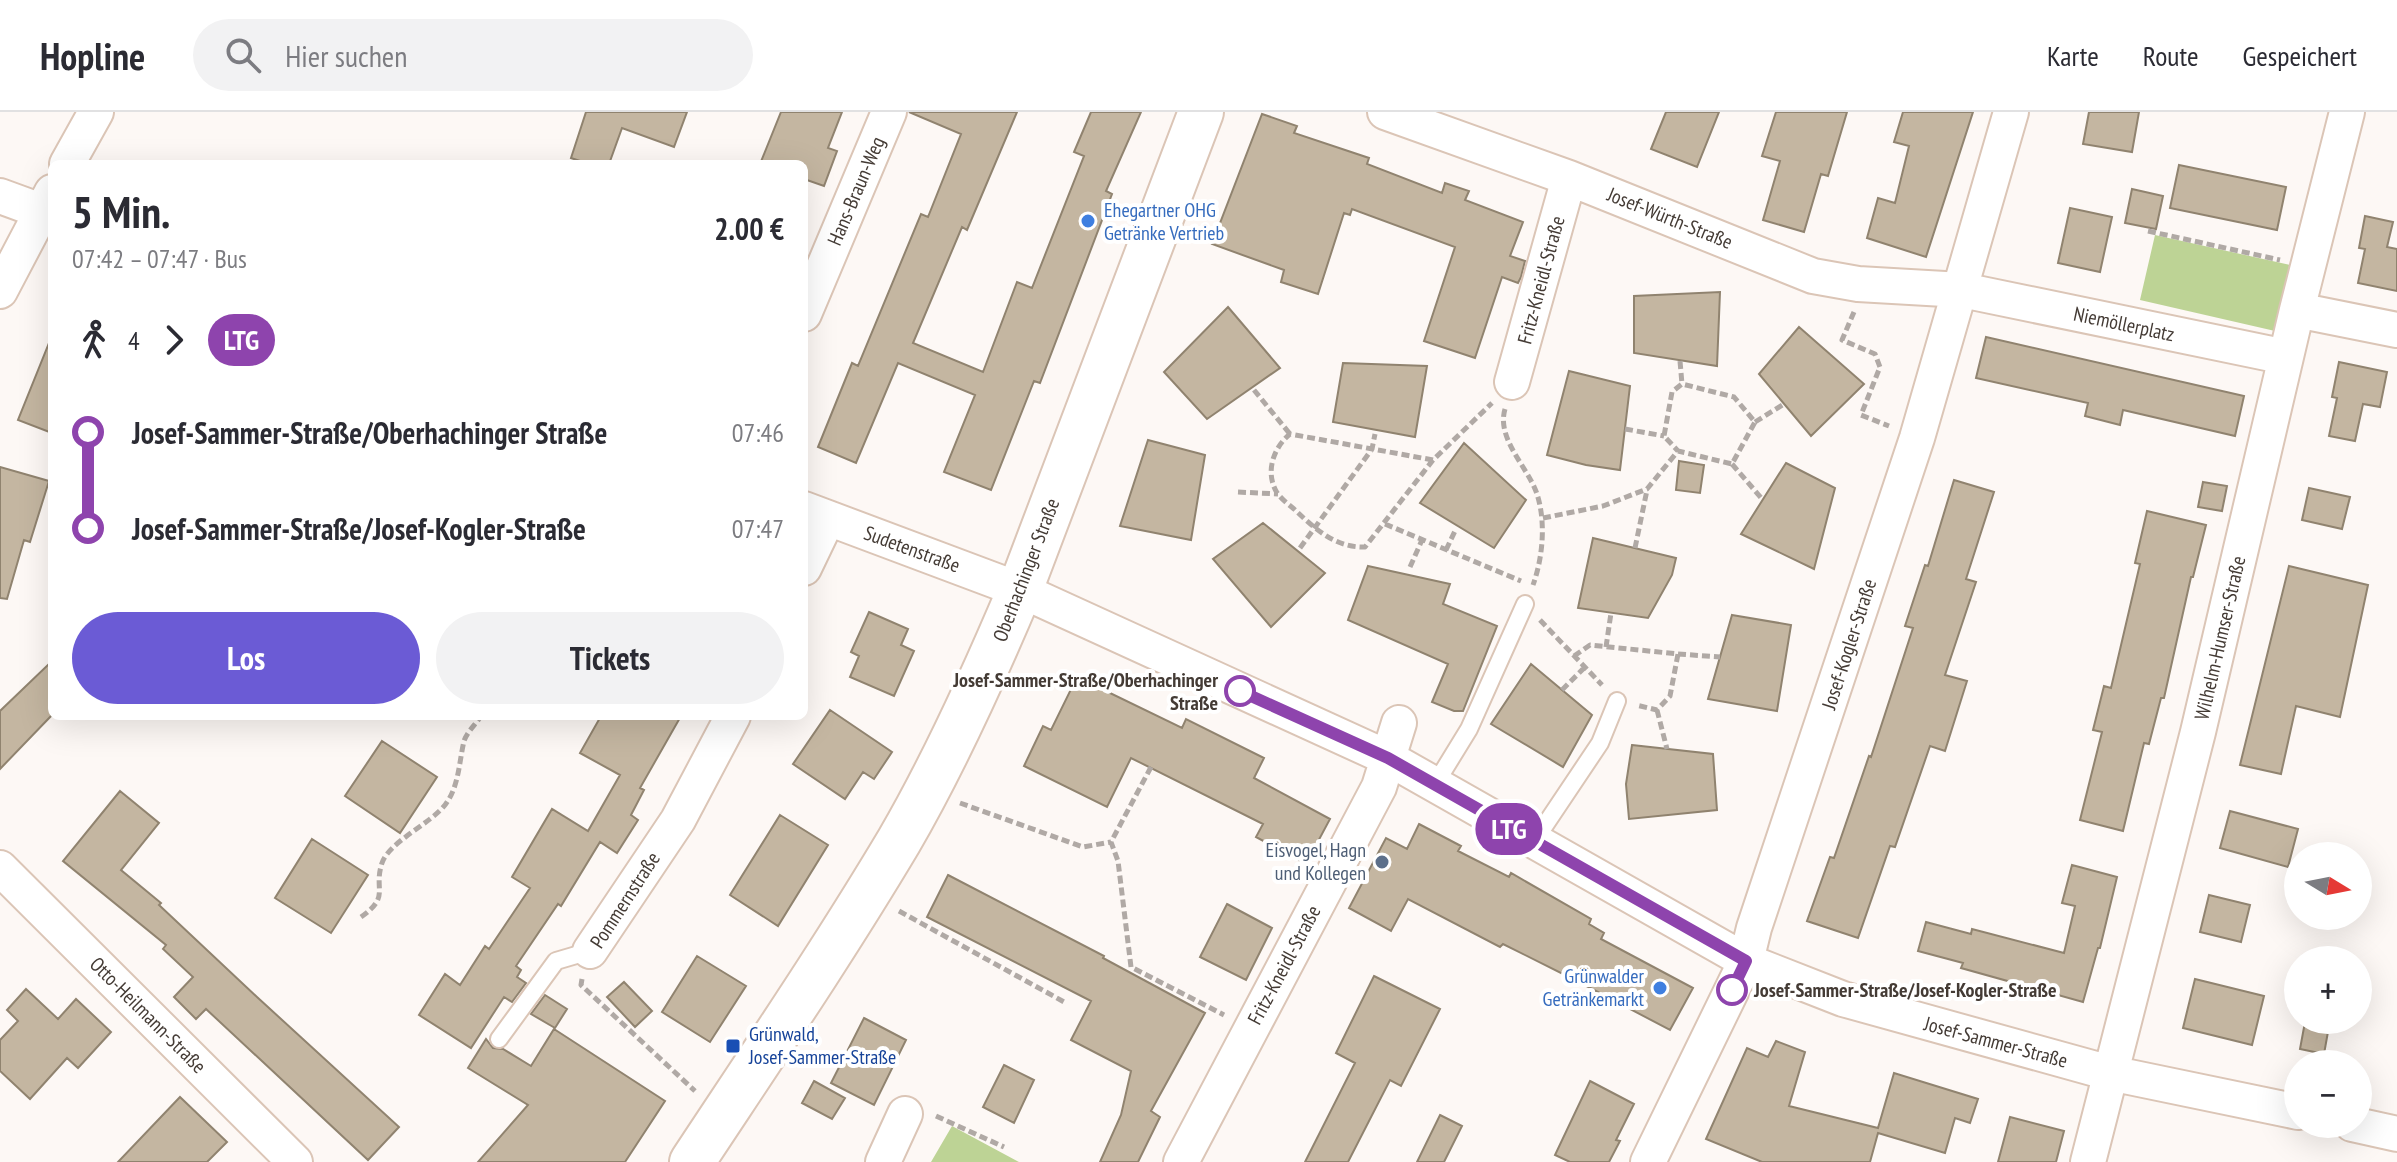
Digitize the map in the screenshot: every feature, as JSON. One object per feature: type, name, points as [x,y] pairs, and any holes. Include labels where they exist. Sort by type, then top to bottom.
[{"type":"main road","name":"Oberhachinger Straße","points":[[692,1162],[790,1014],[900,838],[977,689],[1020,590],[1201,112]]},
{"type":"street","points":[[69,160],[96,112]]},
{"type":"street","name":"Hans-Braun-Weg","points":[[808,304],[889,112]]},
{"type":"street","name":"Josef-Würth-Straße","points":[[1385,112],[1569,178],[1813,276],[1858,284],[1962,290]]},
{"type":"street","name":"Josef-Kogler-Straße","points":[[1648,1162],[1746,961],[1754,928],[1917,438],[2011,112]]},
{"type":"street","name":"Wilhelm-Humser-Straße","points":[[2088,1162],[2198,732],[2347,112]]},
{"type":"street","name":"Fritz-Kneidl-Straße","points":[[1512,382],[1569,178]]},
{"type":"street","points":[[0,196],[48,206],[0,291]]},
{"type":"street","name":"Niemöllerplatz","points":[[1962,290],[2286,357]]},
{"type":"street","points":[[2297,310],[2397,330]]},
{"type":"street","points":[[808,550],[816,514]]},
{"type":"street","name":"Sudetenstraße","points":[[816,514],[1020,590]]},
{"type":"street","name":"Josef-Sammer-Straße","points":[[1020,590],[1388,758],[1533,843],[1746,961],[1843,999],[2110,1073],[2284,1109]]},
{"type":"street","name":"Pommernstraße","points":[[590,951],[678,820],[731,720]]},
{"type":"street","name":"Fritz-Kneidl-Straße","points":[[1181,1162],[1379,787],[1399,723]]},
{"type":"street","name":"Otto-Heilmann-Straße","points":[[0,868],[295,1162]]},
{"type":"street","points":[[883,1162],[905,1114]]},
{"type":"street","points":[[2372,1128],[2397,1134]]},
{"type":"lane","points":[[1434,786],[1469,729],[1525,604]]},
{"type":"lane","points":[[1533,843],[1600,743],[1617,701]]},
{"type":"lane","points":[[499,1039],[556,961],[590,951]]},
{"type":"path","points":[[2148,231],[2309,266]]},
{"type":"path","points":[[1858,284],[1857,307],[1842,340],[1875,354],[1880,367],[1861,415]]},
{"type":"path","points":[[1680,361],[1682,384]]},
{"type":"path","points":[[1290,434],[1278,444],[1273,457],[1273,484],[1278,494],[1315,529],[1338,543],[1365,547],[1433,460],[1512,382]]},
{"type":"path","points":[[1512,382],[1503,416],[1512,448],[1536,491],[1543,518],[1538,572],[1525,604],[1617,701],[1657,710]]},
{"type":"path","points":[[1682,384],[1734,397],[1755,422]]},
{"type":"path","points":[[1664,436],[1672,392],[1682,384]]},
{"type":"path","points":[[1254,390],[1290,434],[1433,460]]},
{"type":"path","points":[[1732,464],[1755,422],[1784,404]]},
{"type":"path","points":[[1625,429],[1664,436],[1678,451],[1732,464],[1763,500]]},
{"type":"path","points":[[1300,548],[1372,449],[1375,434]]},
{"type":"path","points":[[1635,548],[1647,489],[1678,451]]},
{"type":"path","points":[[1543,518],[1603,506],[1647,489]]},
{"type":"path","points":[[1238,492],[1278,494]]},
{"type":"path","points":[[1385,524],[1533,586]]},
{"type":"path","points":[[1446,550],[1455,531]]},
{"type":"path","points":[[1410,567],[1422,540]]},
{"type":"path","points":[[1606,647],[1611,613]]},
{"type":"path","points":[[1574,656],[1590,645],[1720,657]]},
{"type":"path","points":[[1657,710],[1670,696],[1678,654]]},
{"type":"path","points":[[1562,690],[1585,667]]},
{"type":"path","points":[[1657,710],[1667,749]]},
{"type":"path","points":[[361,917],[375,907],[379,898],[382,863],[388,853],[431,820],[447,803],[456,783],[465,738],[478,720]]},
{"type":"path","points":[[1151,767],[1111,842],[1118,861],[1131,967],[1250,1028]]},
{"type":"path","points":[[962,804],[1083,847],[1111,842]]},
{"type":"path","points":[[887,905],[1066,1003]]},
{"type":"path","name":"Pommernstraße","points":[[590,951],[581,985],[701,1098]]},
{"type":"path","points":[[905,1114],[925,1111],[1004,1147]]},
{"type":"green space","points":[[2155,235],[2290,265],[2275,331],[2140,300]]},
{"type":"green space","points":[[952,1126],[1019,1162],[931,1162]]},
{"type":"building","points":[[586,112],[687,112],[674,147],[622,128],[610,160],[571,158]]},
{"type":"building","points":[[781,112],[842,112],[828,148],[837,151],[824,186],[808,180],[808,160],[762,160]]},
{"type":"building","points":[[909,112],[1017,112],[967,230],[962,227],[913,343],[983,372],[1017,282],[1032,288],[1084,156],[1074,152],[1091,112],[1141,112],[1106,191],[1112,194],[1040,383],[1034,381],[991,490],[944,472],[975,395],[898,363],[856,463],[818,447],[852,363],[858,366],[921,214],[928,217],[961,134]]},
{"type":"building","points":[[1666,112],[1719,112],[1697,167],[1651,149]]},
{"type":"building","points":[[1776,112],[1847,112],[1828,176],[1821,174],[1804,232],[1763,220],[1780,161],[1762,156]]},
{"type":"building","points":[[1903,112],[1973,112],[1926,257],[1867,238],[1878,198],[1895,203],[1909,146],[1894,142]]},
{"type":"building","points":[[2089,112],[2139,112],[2132,152],[2083,144]]},
{"type":"building","points":[[1262,114],[1297,126],[1294,133],[1369,158],[1367,164],[1442,193],[1445,183],[1469,191],[1465,200],[1523,222],[1510,256],[1525,261],[1521,277],[1518,283],[1502,277],[1475,358],[1424,341],[1455,247],[1352,209],[1350,215],[1344,213],[1318,294],[1281,282],[1284,270],[1212,244]]},
{"type":"building","points":[[2179,165],[2286,187],[2277,230],[2170,208]]},
{"type":"building","points":[[2132,189],[2163,196],[2156,229],[2125,223]]},
{"type":"building","points":[[2070,208],[2112,217],[2100,272],[2058,263]]},
{"type":"building","points":[[2365,216],[2393,222],[2387,247],[2397,249],[2397,291],[2358,283],[2365,249],[2359,248]]},
{"type":"building","points":[[1720,292],[1717,366],[1634,353],[1634,296]]},
{"type":"building","points":[[1228,307],[1280,368],[1207,419],[1164,372]]},
{"type":"building","points":[[1799,327],[1864,384],[1811,436],[1759,374]]},
{"type":"building","points":[[1986,337],[2244,396],[2235,436],[2123,410],[2120,425],[2085,416],[2088,403],[1976,378]]},
{"type":"building","points":[[48,345],[48,431],[18,420]]},
{"type":"building","points":[[2339,362],[2387,372],[2380,407],[2363,404],[2355,441],[2329,436],[2337,398],[2332,397]]},
{"type":"building","points":[[1343,363],[1427,366],[1415,437],[1333,422]]},
{"type":"building","points":[[1569,371],[1630,386],[1620,470],[1547,455]]},
{"type":"building","points":[[1148,440],[1205,455],[1191,540],[1120,526]]},
{"type":"building","points":[[1464,443],[1526,500],[1494,548],[1420,503]]},
{"type":"building","points":[[1679,461],[1704,465],[1700,493],[1676,490]]},
{"type":"building","points":[[1786,463],[1835,488],[1814,569],[1741,534]]},
{"type":"building","points":[[0,467],[48,481],[48,484],[30,542],[24,540],[7,599],[0,598]]},
{"type":"building","points":[[1954,480],[1994,492],[1966,579],[1976,582],[1945,675],[1967,681],[1945,751],[1930,746],[1895,847],[1890,846],[1858,938],[1807,921],[1871,757],[1913,628],[1905,626],[1925,565],[1928,566]]},
{"type":"building","points":[[2203,482],[2227,486],[2222,511],[2198,507]]},
{"type":"building","points":[[2309,488],[2350,497],[2342,529],[2302,520]]},
{"type":"building","points":[[2147,511],[2206,525],[2164,698],[2161,698],[2149,744],[2144,743],[2123,831],[2080,820],[2102,732],[2093,730],[2104,686],[2111,688],[2140,564],[2135,563]]},
{"type":"building","points":[[1263,523],[1325,573],[1271,627],[1213,559]]},
{"type":"building","points":[[1593,538],[1676,558],[1672,575],[1648,618],[1578,608]]},
{"type":"building","points":[[1368,566],[1450,584],[1443,604],[1497,626],[1463,711],[1454,711],[1432,702],[1448,664],[1348,620]]},
{"type":"building","points":[[2289,566],[2368,585],[2340,717],[2296,706],[2281,774],[2240,765]]},
{"type":"building","points":[[869,612],[908,629],[901,645],[914,651],[894,696],[850,677],[859,656],[851,652]]},
{"type":"building","points":[[1732,615],[1791,625],[1777,711],[1708,699]]},
{"type":"building","points":[[1531,664],[1592,715],[1563,767],[1491,724]]},
{"type":"building","points":[[48,665],[48,719],[0,769],[0,711]]},
{"type":"building","points":[[1077,677],[1182,728],[1186,719],[1264,758],[1254,778],[1330,819],[1306,864],[1256,837],[1263,824],[1131,758],[1107,807],[1024,766],[1043,726],[1051,730]]},
{"type":"building","points":[[830,710],[892,752],[874,779],[863,772],[845,799],[793,764]]},
{"type":"building","points":[[599,720],[679,720],[640,788],[644,790],[631,815],[638,820],[617,853],[600,842],[561,906],[558,904],[516,966],[521,970],[517,977],[526,983],[512,1002],[504,997],[471,1048],[419,1015],[445,974],[460,985],[485,946],[489,949],[530,888],[512,877],[552,809],[588,831],[620,775],[580,753]]},
{"type":"building","points":[[382,741],[437,777],[400,833],[345,796]]},
{"type":"building","points":[[1632,745],[1713,754],[1717,810],[1629,819],[1626,784]]},
{"type":"building","points":[[120,791],[159,823],[121,870],[161,903],[159,905],[399,1127],[368,1160],[206,1009],[196,1019],[174,997],[193,977],[163,949],[166,945],[63,861]]},
{"type":"building","points":[[2230,811],[2298,829],[2295,842],[2284,842],[2284,866],[2220,848]]},
{"type":"building","points":[[780,815],[828,845],[778,926],[730,895]]},
{"type":"building","points":[[1419,824],[1461,846],[1458,851],[1509,877],[1511,873],[1591,919],[1589,924],[1604,933],[1601,939],[1693,988],[1670,1030],[1408,899],[1391,931],[1349,908],[1386,838],[1407,849]]},
{"type":"building","points":[[312,839],[368,875],[331,933],[275,898]]},
{"type":"building","points":[[2072,865],[2117,877],[2083,1002],[1961,968],[1963,963],[1918,951],[1926,922],[1971,934],[1972,929],[2064,953],[2075,906],[2062,903]]},
{"type":"building","points":[[948,875],[1104,956],[1205,1013],[1151,1111],[1160,1117],[1138,1162],[1100,1162],[1121,1115],[1131,1071],[1071,1040],[1091,1001],[927,917]]},
{"type":"building","points":[[2209,895],[2250,905],[2241,942],[2200,932]]},
{"type":"building","points":[[1227,904],[1272,928],[1246,980],[1200,957]]},
{"type":"building","points":[[697,956],[746,986],[710,1042],[662,1012]]},
{"type":"building","points":[[1374,976],[1440,1009],[1401,1086],[1390,1080],[1348,1162],[1305,1162],[1355,1063],[1336,1053]]},
{"type":"building","points":[[2195,979],[2264,996],[2252,1045],[2183,1028]]},
{"type":"building","points":[[624,982],[652,1011],[635,1027],[607,997]]},
{"type":"building","points":[[26,989],[58,1019],[76,999],[111,1032],[78,1068],[67,1058],[30,1099],[0,1071],[0,1040],[18,1021],[7,1010]]},
{"type":"building","points":[[545,995],[567,1009],[555,1028],[531,1014]]},
{"type":"building","points":[[864,1018],[906,1040],[874,1105],[831,1083]]},
{"type":"building","points":[[554,1029],[665,1101],[625,1162],[478,1162],[528,1105],[468,1068],[486,1039],[493,1048],[503,1049],[531,1066]]},
{"type":"building","points":[[2303,1034],[2328,1034],[2325,1050],[2300,1049]]},
{"type":"building","points":[[1776,1041],[1805,1052],[1789,1106],[1878,1128],[1894,1073],[1978,1099],[1970,1123],[1955,1118],[1945,1153],[1878,1133],[1870,1162],[1762,1162],[1706,1139],[1747,1048],[1768,1057]]},
{"type":"building","points":[[1004,1065],[1034,1080],[1014,1123],[983,1107]]},
{"type":"building","points":[[814,1081],[845,1098],[832,1119],[802,1103]]},
{"type":"building","points":[[1590,1081],[1634,1104],[1609,1162],[1570,1162],[1555,1155]]},
{"type":"building","points":[[180,1097],[227,1142],[207,1162],[118,1162]]},
{"type":"building","points":[[1440,1115],[1462,1126],[1444,1162],[1417,1162]]},
{"type":"building","points":[[2010,1117],[2064,1131],[2056,1162],[1998,1162]]},
{"type":"bus line","name":"LTG","points":[[1240,691],[1388,758],[1533,843],[1746,961],[1732,990]]},
{"type":"place","name":"Ehegartner OHG Getränke Vertrieb","points":[[1088,221]]},
{"type":"place","name":"Josef-Sammer-Straße/Oberhachinger Straße","points":[[1240,691]]},
{"type":"place","name":"Eisvogel, Hagn und Kollegen","points":[[1382,862]]},
{"type":"place","name":"Grünwalder Getränkemarkt","points":[[1660,988]]},
{"type":"place","name":"Josef-Sammer-Straße/Josef-Kogler-Straße","points":[[1732,990]]},
{"type":"place","name":"Grünwald, Josef-Sammer-Straße","points":[[733,1046]]}]
